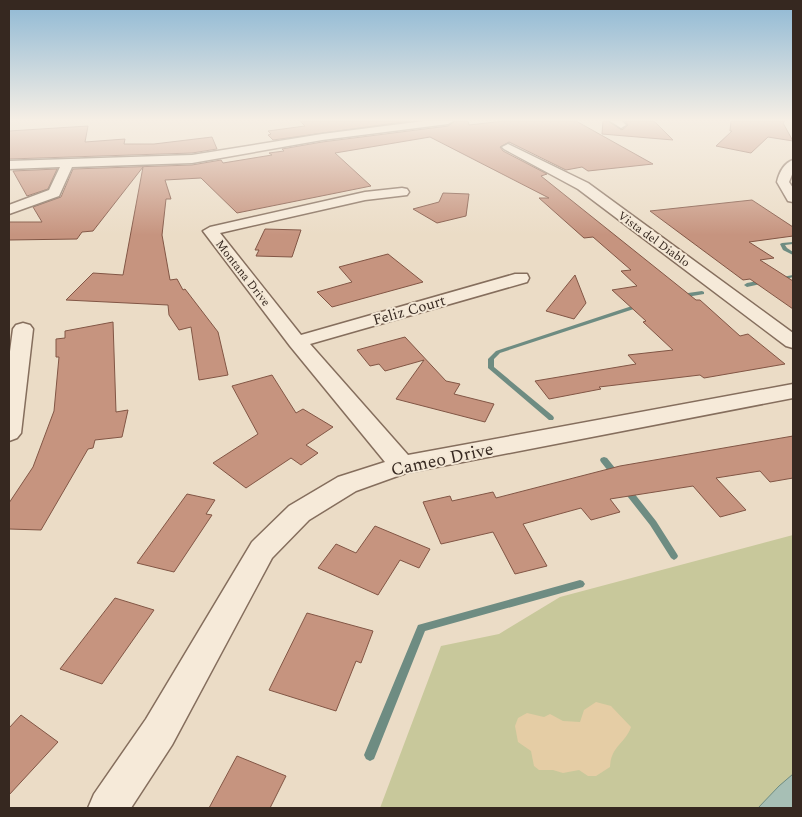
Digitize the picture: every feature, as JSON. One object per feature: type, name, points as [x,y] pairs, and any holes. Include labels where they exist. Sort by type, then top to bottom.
[{"type":"street","points":[[9,165],[189,159]]},
{"type":"street","name":"Vista del Diablo","points":[[531,159],[583,186],[793,342]]},
{"type":"street","points":[[9,210],[54,192],[68,164]]},
{"type":"street","points":[[793,164],[785,174],[783,182],[793,198]]},
{"type":"street","name":"Montana Drive","points":[[402,192],[365,196],[210,231],[297,342],[402,464]]},
{"type":"street","name":"Feliz Court","points":[[297,342],[521,278]]},
{"type":"street","points":[[9,433],[22,329]]},
{"type":"street","name":"Cameo Drive","points":[[108,808],[159,732],[262,550],[299,513],[347,484],[402,464],[793,391]]},
{"type":"green space","points":[[793,535],[793,808],[380,808],[441,646],[499,634],[560,597]]},
{"type":"sand","points":[[596,702],[611,706],[631,727],[613,754],[610,767],[596,776],[588,776],[579,770],[563,773],[553,770],[539,770],[534,766],[531,751],[518,742],[515,726],[518,718],[527,713],[544,717],[550,714],[563,721],[580,722],[584,710]]},
{"type":"shaded area","points":[[793,774],[793,808],[758,808],[779,786]]},
{"type":"building","points":[[247,159],[342,159],[371,186],[237,213],[201,178],[165,180],[171,199],[166,199],[162,235],[170,280],[177,279],[183,290],[185,289],[218,332],[228,375],[199,380],[191,327],[179,330],[169,315],[168,305],[66,300],[93,273],[123,275],[143,167],[93,231],[82,232],[77,239],[9,240],[9,222],[42,222],[33,207],[61,197],[73,169],[192,165],[221,160],[223,163]]},
{"type":"building","points":[[473,159],[519,159],[547,174],[541,176],[696,300],[700,300],[740,336],[748,334],[785,364],[704,378],[700,375],[599,387],[601,389],[549,399],[535,381],[636,364],[628,355],[673,350],[643,322],[646,321],[612,290],[637,286],[621,271],[631,270],[593,237],[584,238],[539,198],[549,198]]},
{"type":"building","points":[[544,159],[644,159],[653,164],[588,171],[582,167],[566,170]]},
{"type":"building","points":[[57,169],[48,189],[27,196],[13,171]]},
{"type":"building","points":[[443,193],[469,194],[466,216],[437,223],[413,209],[439,202]]},
{"type":"building","points":[[752,200],[793,227],[793,236],[749,242],[774,258],[760,260],[793,281],[793,309],[750,279],[743,280],[650,211]]},
{"type":"building","points":[[265,229],[301,230],[292,257],[256,256],[259,250],[255,250]]},
{"type":"building","points":[[388,254],[423,282],[332,307],[317,292],[352,282],[339,267]]},
{"type":"building","points":[[575,275],[586,303],[574,319],[546,311]]},
{"type":"building","points":[[113,322],[116,412],[128,410],[122,437],[95,440],[93,448],[88,449],[41,530],[9,529],[9,503],[33,467],[54,411],[59,357],[56,357],[56,339],[65,338],[65,331]]},
{"type":"building","points":[[405,337],[446,381],[460,384],[454,394],[494,404],[485,422],[396,399],[424,360],[385,371],[379,364],[370,366],[357,350]]},
{"type":"building","points":[[272,375],[296,413],[303,409],[333,427],[306,445],[318,453],[301,465],[291,458],[246,488],[213,463],[258,434],[232,386]]},
{"type":"building","points":[[793,436],[793,478],[770,482],[760,471],[716,478],[746,510],[720,517],[693,486],[610,499],[620,512],[591,520],[581,508],[523,524],[547,566],[515,574],[493,532],[441,544],[423,502],[450,496],[452,501],[493,492],[496,498],[620,466]]},
{"type":"building","points":[[187,494],[215,500],[206,514],[212,515],[174,572],[137,563]]},
{"type":"building","points":[[375,526],[430,549],[419,568],[400,560],[378,595],[318,568],[336,544],[356,553]]},
{"type":"building","points":[[115,598],[154,610],[102,684],[60,669]]},
{"type":"building","points":[[307,613],[373,631],[361,663],[356,661],[336,711],[269,690]]},
{"type":"building","points":[[21,715],[58,742],[9,795],[9,728]]},
{"type":"building","points":[[237,756],[286,776],[270,808],[209,808]]},
{"type":"waterway","points":[[793,243],[782,244],[785,249],[793,254]]},
{"type":"waterway","points":[[779,279],[793,276]]},
{"type":"waterway","points":[[747,285],[763,282]]},
{"type":"waterway","points":[[681,296],[702,293]]},
{"type":"waterway","points":[[551,418],[491,368],[491,359],[498,352],[641,305]]},
{"type":"waterway","points":[[604,460],[616,475]]},
{"type":"waterway","points":[[627,490],[653,523],[674,556]]},
{"type":"waterway","points":[[370,755],[421,628],[580,584]]}]
